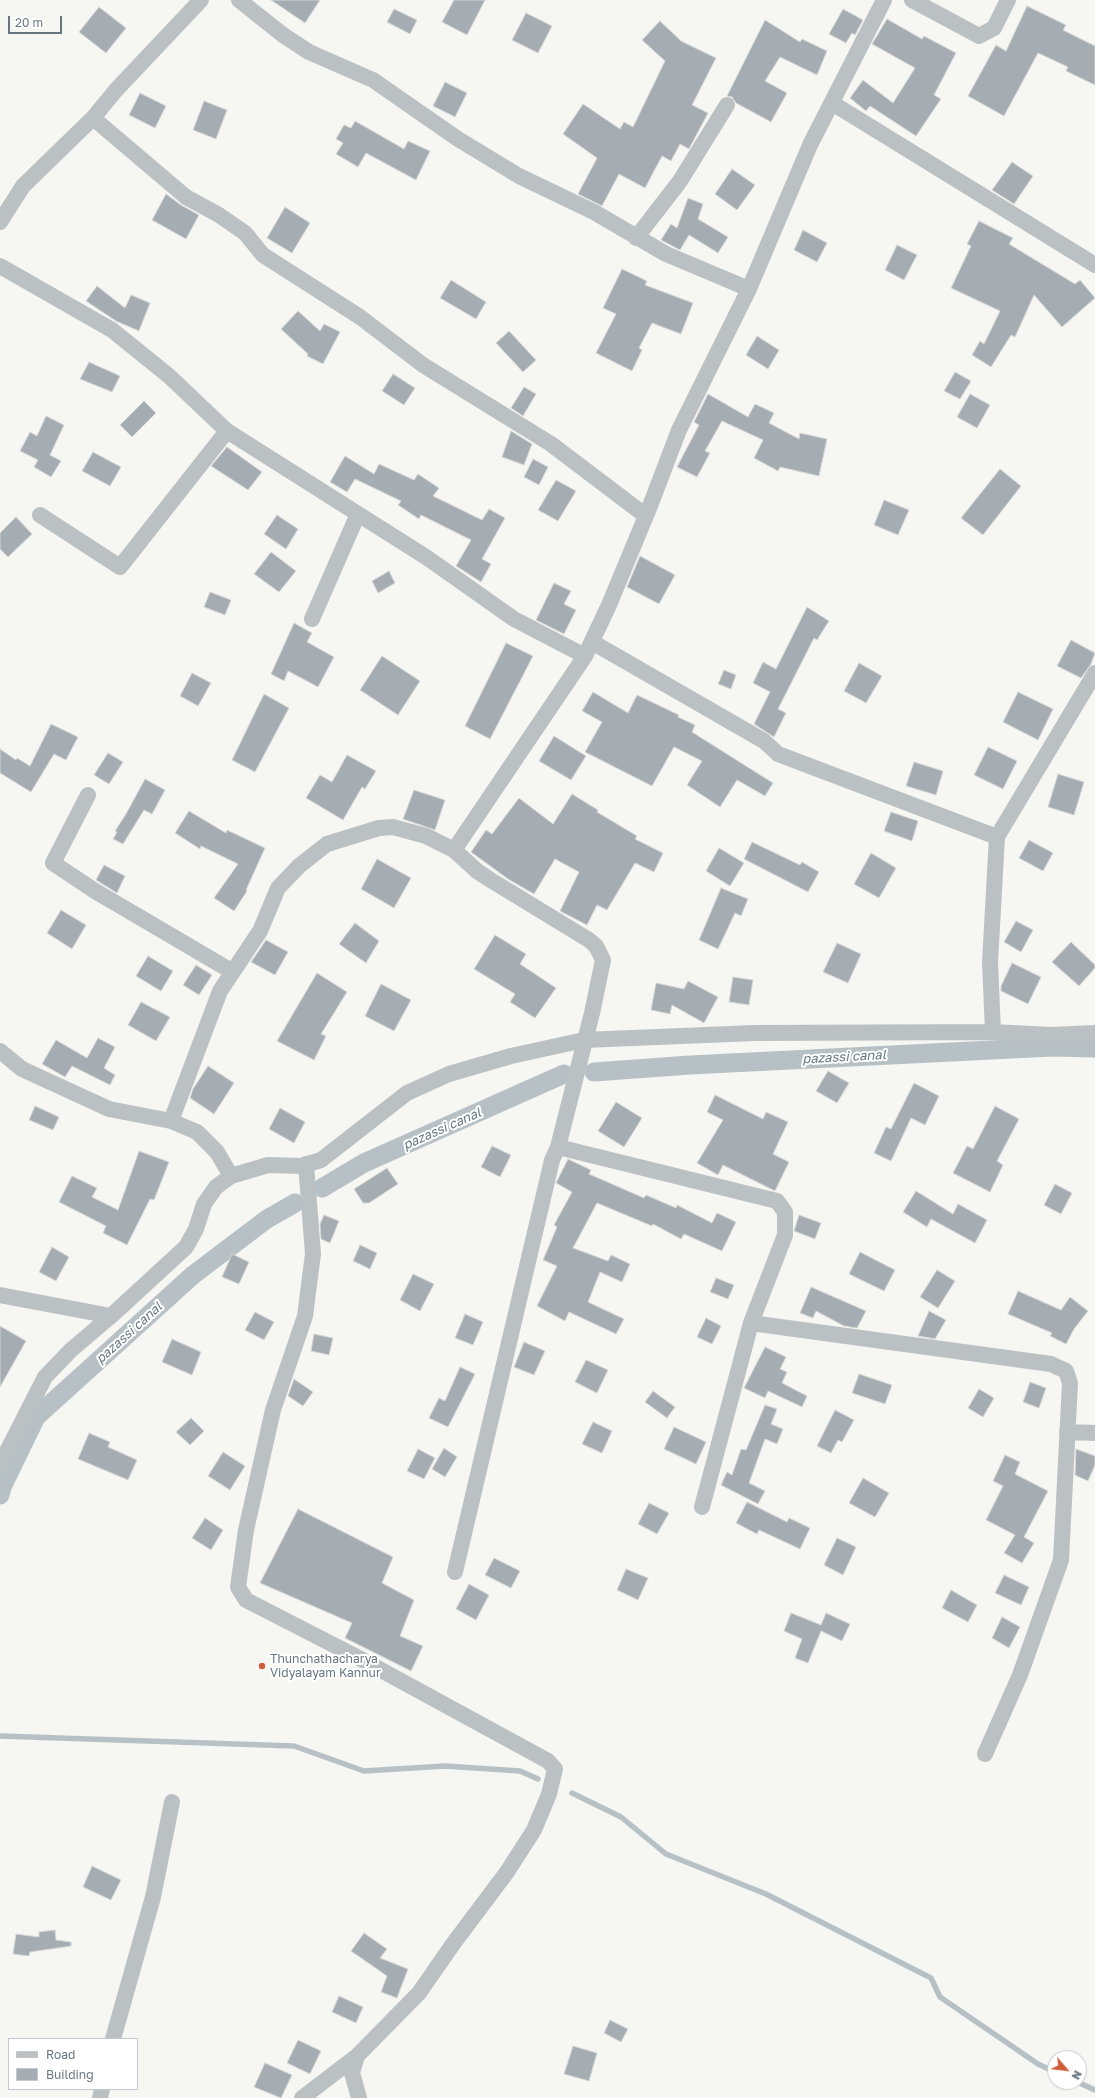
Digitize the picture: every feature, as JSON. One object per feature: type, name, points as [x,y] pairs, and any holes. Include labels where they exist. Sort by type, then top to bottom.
[{"type":"street","points":[[0,222],[23,186],[93,118],[116,90],[201,0]]},
{"type":"street","points":[[239,0],[282,35],[309,52],[373,80],[421,114],[495,162],[594,212],[636,238],[683,262],[749,289]]},
{"type":"street","points":[[454,850],[588,649],[609,605],[646,516],[679,430],[749,289],[810,145],[884,0]]},
{"type":"street","points":[[912,0],[961,28],[979,36],[994,28],[1008,0]]},
{"type":"street","points":[[832,103],[1095,265]]},
{"type":"street","points":[[636,238],[680,181],[727,105]]},
{"type":"street","points":[[93,118],[186,197],[219,215],[245,233],[263,255],[360,318],[423,365],[551,444],[646,516]]},
{"type":"street","points":[[0,266],[112,330],[169,376],[227,431],[426,557],[480,597],[514,619],[588,649],[764,741],[778,754],[998,837]]},
{"type":"street","points":[[40,515],[120,567],[227,431]]},
{"type":"street","points":[[312,619],[358,514]]},
{"type":"street","points":[[993,1032],[990,962],[998,837],[1095,673]]},
{"type":"street","points":[[88,794],[53,863],[95,891],[233,972]]},
{"type":"street","points":[[171,1121],[220,991],[260,931],[278,888],[299,866],[326,844],[379,828],[393,827],[426,836],[454,850],[489,880],[545,912],[596,946],[601,953],[602,966],[558,1146],[550,1168],[455,1572]]},
{"type":"street","points":[[0,1465],[45,1377],[71,1350],[111,1316],[186,1247],[196,1229],[204,1204],[216,1188],[231,1176],[268,1165],[283,1167],[306,1164],[321,1160],[407,1093],[448,1074],[511,1056],[584,1040],[754,1033],[993,1032],[1051,1035],[1095,1033]]},
{"type":"street","points":[[0,1051],[22,1069],[109,1109],[171,1121],[197,1132],[217,1152],[231,1176]]},
{"type":"street","points":[[558,1146],[777,1200],[785,1212],[785,1235],[751,1323],[702,1507]]},
{"type":"street","points":[[302,2098],[357,2056],[419,1993],[453,1944],[507,1872],[534,1830],[549,1794],[555,1769],[548,1761],[359,1658],[246,1600],[238,1587],[246,1530],[272,1410],[305,1316],[313,1254],[306,1164]]},
{"type":"street","points":[[0,1295],[111,1316]]},
{"type":"street","points":[[751,1323],[1051,1364],[1066,1371],[1070,1383],[1061,1560],[1020,1675],[985,1754]]},
{"type":"street","points":[[1067,1432],[1095,1433]]},
{"type":"street","points":[[113,2038],[152,1897],[172,1802]]},
{"type":"street","points":[[357,2056],[352,2073],[359,2098]]},
{"type":"building","points":[[271,0],[320,0],[305,23]]},
{"type":"building","points":[[454,0],[485,0],[467,35],[442,22]]},
{"type":"building","points":[[1027,6],[1066,25],[1063,30],[1095,46],[1095,85],[1066,71],[1068,67],[1038,53],[1004,116],[968,96],[996,45],[1006,51]]},
{"type":"building","points":[[99,7],[126,28],[106,53],[79,32]]},
{"type":"building","points":[[394,9],[417,20],[410,34],[387,22]]},
{"type":"building","points":[[843,9],[863,20],[855,35],[852,33],[846,43],[829,34]]},
{"type":"building","points":[[526,13],[552,26],[538,53],[512,40]]},
{"type":"building","points":[[887,19],[922,39],[924,36],[956,53],[934,95],[941,99],[916,136],[870,106],[866,111],[850,98],[863,80],[893,103],[915,68],[872,44]]},
{"type":"building","points":[[765,20],[800,42],[802,39],[827,51],[817,75],[780,57],[765,81],[787,93],[771,122],[736,103],[732,97],[727,96]]},
{"type":"building","points":[[660,21],[681,41],[716,58],[692,105],[708,113],[689,149],[680,144],[671,161],[662,156],[645,188],[619,174],[602,206],[578,194],[597,158],[563,134],[583,104],[620,129],[624,122],[633,127],[665,61],[642,40]]},
{"type":"building","points":[[445,82],[467,93],[455,117],[433,106]]},
{"type":"building","points":[[140,93],[166,106],[155,128],[129,115]]},
{"type":"building","points":[[204,101],[227,110],[216,139],[193,130]]},
{"type":"building","points":[[355,121],[404,149],[408,141],[430,151],[416,180],[366,153],[358,167],[336,154],[343,143],[336,139],[344,125],[351,128]]},
{"type":"building","points":[[1012,162],[1033,176],[1014,204],[992,190]]},
{"type":"building","points":[[732,169],[755,185],[737,210],[715,194]]},
{"type":"building","points":[[166,194],[181,205],[199,215],[186,239],[152,220]]},
{"type":"building","points":[[688,198],[703,204],[698,219],[728,237],[718,253],[689,235],[680,250],[661,240],[671,224],[677,228]]},
{"type":"building","points":[[285,207],[310,223],[292,253],[267,238]]},
{"type":"building","points":[[979,221],[1013,238],[1009,244],[1075,284],[1080,280],[1095,298],[1062,327],[1034,295],[1015,337],[1011,335],[991,367],[972,355],[980,341],[984,344],[1000,311],[951,288],[971,246],[967,244]]},
{"type":"building","points":[[803,230],[827,243],[817,262],[794,250]]},
{"type":"building","points":[[897,245],[917,255],[904,280],[885,270]]},
{"type":"building","points":[[622,269],[647,281],[645,285],[693,303],[681,334],[652,323],[639,348],[642,350],[632,371],[596,353],[616,314],[603,308]]},
{"type":"building","points":[[451,280],[486,302],[476,319],[440,298]]},
{"type":"building","points":[[97,286],[125,308],[131,295],[150,303],[139,331],[116,321],[86,301]]},
{"type":"building","points":[[298,311],[320,331],[324,324],[340,332],[323,364],[307,356],[308,354],[281,329]]},
{"type":"building","points":[[509,331],[536,360],[523,372],[496,343]]},
{"type":"building","points":[[757,336],[779,350],[768,369],[746,355]]},
{"type":"building","points":[[89,362],[120,376],[112,392],[80,379]]},
{"type":"building","points":[[955,372],[971,381],[960,399],[944,391]]},
{"type":"building","points":[[393,374],[415,388],[404,405],[382,391]]},
{"type":"building","points":[[524,387],[536,394],[523,416],[511,408]]},
{"type":"building","points":[[708,394],[748,417],[755,404],[774,413],[769,423],[799,439],[800,433],[827,439],[819,476],[780,467],[778,471],[754,458],[763,440],[722,421],[705,451],[710,453],[697,477],[677,467],[699,425],[694,422]]},
{"type":"building","points":[[970,394],[990,405],[977,428],[957,417]]},
{"type":"building","points":[[144,401],[156,413],[132,437],[120,425]]},
{"type":"building","points":[[46,416],[64,425],[50,455],[61,461],[51,477],[34,467],[38,460],[20,451],[30,432],[37,436]]},
{"type":"building","points":[[511,431],[532,444],[524,465],[502,457]]},
{"type":"building","points":[[227,447],[262,472],[248,490],[211,466]]},
{"type":"building","points":[[93,452],[121,467],[110,486],[82,471]]},
{"type":"building","points":[[345,456],[374,474],[379,464],[414,480],[418,474],[439,488],[433,496],[482,520],[489,509],[505,518],[482,559],[491,564],[481,582],[456,566],[471,540],[421,515],[419,519],[398,505],[401,501],[355,479],[347,492],[330,482]]},
{"type":"building","points":[[533,459],[548,467],[539,485],[524,477]]},
{"type":"building","points":[[1000,469],[1021,486],[983,535],[961,518]]},
{"type":"building","points":[[556,480],[576,491],[558,521],[538,510]]},
{"type":"building","points":[[884,500],[909,510],[898,535],[874,525]]},
{"type":"building","points":[[277,515],[298,529],[286,549],[264,534]]},
{"type":"building","points":[[16,517],[32,534],[8,557],[0,549],[0,533]]},
{"type":"building","points":[[271,552],[296,571],[279,592],[254,574]]},
{"type":"building","points":[[640,556],[675,575],[659,604],[627,587]]},
{"type":"building","points":[[389,571],[395,583],[378,593],[372,581]]},
{"type":"building","points":[[554,583],[571,591],[564,604],[576,610],[564,634],[536,620]]},
{"type":"building","points":[[210,592],[231,600],[225,615],[204,607]]},
{"type":"building","points":[[807,607],[829,621],[817,640],[814,638],[778,709],[786,713],[774,737],[754,724],[770,692],[753,683],[763,662],[776,669]]},
{"type":"building","points":[[294,623],[312,633],[307,642],[334,657],[318,687],[288,671],[284,681],[271,674]]},
{"type":"building","points":[[1071,640],[1095,653],[1091,664],[1081,678],[1057,666]]},
{"type":"building","points":[[506,643],[533,656],[490,739],[465,726]]},
{"type":"building","points":[[382,656],[420,681],[398,715],[360,690]]},
{"type":"building","points":[[859,663],[882,676],[866,703],[844,691]]},
{"type":"building","points":[[724,670],[736,675],[731,689],[718,684]]},
{"type":"building","points":[[192,673],[211,683],[198,706],[180,696]]},
{"type":"building","points":[[593,692],[628,713],[637,695],[679,715],[678,717],[695,725],[692,732],[773,783],[765,796],[737,780],[720,807],[687,785],[702,761],[674,747],[652,786],[585,752],[602,722],[582,711]]},
{"type":"building","points":[[1018,692],[1053,709],[1038,740],[1003,722]]},
{"type":"building","points":[[264,694],[289,708],[255,772],[232,760]]},
{"type":"building","points":[[51,724],[78,737],[66,760],[54,754],[31,792],[0,773],[0,749],[16,760],[17,758],[30,766]]},
{"type":"building","points":[[554,736],[586,756],[571,780],[539,761]]},
{"type":"building","points":[[988,747],[1017,761],[1003,789],[974,775]]},
{"type":"building","points":[[108,753],[123,762],[109,784],[94,775]]},
{"type":"building","points":[[347,755],[376,771],[365,789],[362,787],[343,820],[306,798],[320,775],[332,782]]},
{"type":"building","points":[[914,762],[943,771],[936,795],[906,786]]},
{"type":"building","points":[[1058,774],[1084,782],[1074,815],[1048,807]]},
{"type":"building","points":[[145,779],[165,790],[152,814],[144,810],[123,844],[113,839],[117,832],[115,831]]},
{"type":"building","points":[[414,790],[445,800],[435,830],[403,819]]},
{"type":"building","points":[[572,794],[598,810],[597,812],[637,836],[635,839],[663,853],[654,872],[635,863],[607,910],[597,905],[587,925],[560,911],[579,872],[555,859],[534,894],[508,879],[471,852],[486,830],[492,834],[519,798],[553,824]]},
{"type":"building","points":[[189,811],[226,833],[227,830],[265,848],[246,890],[247,891],[234,911],[214,898],[238,864],[201,846],[200,849],[175,833]]},
{"type":"building","points":[[891,812],[918,821],[912,841],[884,831]]},
{"type":"building","points":[[1029,840],[1053,853],[1043,871],[1019,858]]},
{"type":"building","points":[[752,842],[800,865],[802,862],[819,872],[808,892],[744,859]]},
{"type":"building","points":[[719,848],[744,863],[730,886],[706,871]]},
{"type":"building","points":[[871,853],[896,868],[879,898],[854,884]]},
{"type":"building","points":[[377,859],[411,878],[394,908],[361,889]]},
{"type":"building","points":[[104,865],[125,876],[117,893],[96,880]]},
{"type":"building","points":[[721,888],[748,899],[741,916],[735,913],[718,949],[699,940]]},
{"type":"building","points":[[61,910],[86,925],[72,949],[47,933]]},
{"type":"building","points":[[1016,921],[1033,930],[1021,952],[1004,942]]},
{"type":"building","points":[[355,923],[379,941],[366,963],[339,944]]},
{"type":"building","points":[[495,935],[526,954],[520,964],[556,988],[535,1018],[510,1002],[515,994],[474,969]]},
{"type":"building","points":[[266,940],[288,952],[275,975],[251,962]]},
{"type":"building","points":[[1071,942],[1095,965],[1095,968],[1079,986],[1052,962]]},
{"type":"building","points":[[837,943],[861,954],[848,983],[823,972]]},
{"type":"building","points":[[148,956],[173,971],[161,991],[136,976]]},
{"type":"building","points":[[1012,963],[1041,977],[1028,1004],[1001,991],[1001,986]]},
{"type":"building","points":[[196,965],[212,975],[199,995],[183,985]]},
{"type":"building","points":[[317,973],[347,992],[321,1034],[326,1036],[314,1060],[277,1041]]},
{"type":"building","points":[[733,977],[753,980],[749,1005],[729,1002]]},
{"type":"building","points":[[688,981],[718,997],[704,1023],[672,1005],[670,1014],[651,1010],[656,983],[684,989]]},
{"type":"building","points":[[381,984],[411,1000],[394,1031],[365,1016]]},
{"type":"building","points":[[141,1002],[170,1017],[156,1041],[128,1025]]},
{"type":"building","points":[[98,1038],[115,1047],[104,1068],[115,1075],[110,1085],[72,1066],[65,1077],[42,1064],[56,1040],[87,1058]]},
{"type":"building","points":[[208,1066],[234,1083],[214,1114],[190,1098],[193,1089]]},
{"type":"building","points":[[828,1071],[849,1083],[837,1103],[816,1091]]},
{"type":"building","points":[[914,1083],[939,1096],[925,1125],[911,1118],[891,1161],[874,1153],[886,1127],[891,1129]]},
{"type":"building","points":[[715,1095],[763,1119],[766,1112],[788,1122],[773,1154],[789,1162],[775,1191],[723,1165],[718,1175],[697,1163],[723,1120],[707,1112]]},
{"type":"building","points":[[616,1102],[642,1118],[624,1147],[598,1131]]},
{"type":"building","points":[[35,1106],[59,1117],[53,1130],[29,1120]]},
{"type":"building","points":[[995,1106],[1019,1119],[997,1161],[1003,1165],[990,1192],[953,1173],[967,1146],[973,1149]]},
{"type":"building","points":[[280,1108],[305,1122],[294,1143],[269,1129]]},
{"type":"building","points":[[492,1146],[511,1155],[500,1177],[481,1167]]},
{"type":"building","points":[[139,1151],[169,1162],[154,1200],[150,1199],[127,1245],[103,1233],[106,1226],[59,1202],[72,1176],[97,1188],[92,1197],[118,1210]]},
{"type":"building","points":[[568,1159],[591,1170],[589,1174],[644,1198],[646,1195],[676,1208],[677,1205],[712,1223],[717,1213],[736,1222],[722,1251],[684,1234],[681,1239],[653,1224],[652,1226],[597,1203],[573,1248],[608,1261],[611,1255],[630,1264],[622,1282],[600,1272],[588,1302],[624,1319],[616,1334],[569,1312],[565,1321],[537,1306],[557,1266],[543,1260],[557,1227],[554,1225],[572,1192],[556,1183]]},
{"type":"building","points":[[387,1168],[398,1184],[369,1203],[363,1203],[354,1189]]},
{"type":"building","points":[[1055,1184],[1072,1193],[1061,1214],[1044,1205]]},
{"type":"building","points":[[916,1191],[953,1214],[958,1204],[987,1220],[975,1243],[931,1219],[927,1227],[903,1212]]},
{"type":"building","points":[[324,1215],[339,1221],[330,1243],[321,1239],[320,1224]]},
{"type":"building","points":[[799,1215],[821,1223],[815,1239],[794,1231]]},
{"type":"building","points":[[360,1245],[377,1253],[370,1269],[353,1261]]},
{"type":"building","points":[[52,1247],[69,1257],[56,1281],[39,1272]]},
{"type":"building","points":[[860,1252],[895,1270],[884,1291],[849,1274]]},
{"type":"building","points":[[232,1254],[249,1262],[239,1284],[222,1277]]},
{"type":"building","points":[[937,1270],[955,1281],[938,1308],[920,1297]]},
{"type":"building","points":[[413,1274],[434,1284],[420,1311],[400,1300]]},
{"type":"building","points":[[716,1278],[734,1285],[728,1299],[710,1292]]},
{"type":"building","points":[[811,1287],[866,1311],[857,1328],[844,1326],[816,1311],[813,1318],[800,1313]]},
{"type":"building","points":[[1018,1291],[1061,1310],[1070,1297],[1088,1311],[1074,1329],[1066,1344],[1050,1336],[1052,1333],[1008,1314]]},
{"type":"building","points":[[929,1311],[946,1320],[935,1339],[918,1336]]},
{"type":"building","points":[[255,1312],[274,1322],[264,1340],[245,1330]]},
{"type":"building","points":[[465,1314],[483,1322],[473,1345],[455,1338]]},
{"type":"building","points":[[706,1318],[721,1326],[712,1344],[697,1337]]},
{"type":"building","points":[[0,1326],[26,1341],[0,1387]]},
{"type":"building","points":[[314,1334],[333,1338],[329,1355],[311,1351]]},
{"type":"building","points":[[172,1339],[201,1352],[192,1375],[162,1362]]},
{"type":"building","points":[[524,1342],[545,1351],[534,1375],[514,1367]]},
{"type":"building","points":[[765,1347],[786,1357],[780,1369],[787,1372],[782,1383],[807,1396],[802,1407],[768,1391],[765,1398],[744,1388]]},
{"type":"building","points":[[586,1360],[608,1370],[597,1393],[575,1382]]},
{"type":"building","points":[[460,1367],[475,1374],[448,1427],[429,1418],[439,1398],[445,1401]]},
{"type":"building","points":[[859,1374],[892,1385],[885,1404],[852,1393]]},
{"type":"building","points":[[294,1379],[313,1392],[303,1406],[288,1396]]},
{"type":"building","points":[[1030,1382],[1046,1388],[1039,1408],[1023,1402]]},
{"type":"building","points":[[979,1389],[994,1398],[983,1417],[968,1408]]},
{"type":"building","points":[[653,1391],[675,1407],[667,1418],[645,1402]]},
{"type":"building","points":[[765,1405],[777,1409],[771,1424],[783,1429],[777,1444],[765,1439],[749,1483],[765,1491],[758,1504],[721,1485],[727,1472],[732,1475],[741,1449],[746,1450]]},
{"type":"building","points":[[835,1410],[854,1420],[842,1442],[838,1440],[831,1453],[817,1446]]},
{"type":"building","points":[[191,1418],[204,1431],[190,1445],[176,1432]]},
{"type":"building","points":[[593,1422],[612,1431],[602,1453],[582,1444]]},
{"type":"building","points":[[674,1427],[706,1442],[696,1464],[664,1449]]},
{"type":"building","points":[[89,1433],[110,1442],[108,1447],[137,1460],[128,1480],[78,1459]]},
{"type":"building","points":[[444,1448],[457,1457],[445,1477],[432,1469]]},
{"type":"building","points":[[418,1449],[435,1458],[424,1479],[407,1471]]},
{"type":"building","points":[[1076,1449],[1095,1456],[1095,1465],[1088,1481],[1075,1475]]},
{"type":"building","points":[[223,1452],[245,1466],[230,1490],[208,1476]]},
{"type":"building","points":[[1005,1455],[1020,1462],[1015,1474],[1048,1491],[1024,1537],[1034,1543],[1022,1563],[1004,1553],[1015,1535],[986,1520],[1003,1486],[993,1481]]},
{"type":"building","points":[[863,1478],[889,1493],[875,1517],[849,1503]]},
{"type":"building","points":[[747,1502],[787,1522],[789,1518],[810,1528],[800,1549],[759,1530],[757,1534],[736,1523]]},
{"type":"building","points":[[649,1503],[669,1513],[657,1534],[638,1524]]},
{"type":"building","name":"Thunchathacharya Vidyalayam Kannur","points":[[298,1509],[393,1557],[382,1583],[414,1600],[400,1636],[423,1646],[411,1671],[345,1638],[352,1623],[260,1583]]},
{"type":"building","points":[[205,1518],[223,1530],[211,1550],[192,1538]]},
{"type":"building","points":[[837,1538],[856,1547],[843,1575],[824,1565]]},
{"type":"building","points":[[494,1558],[520,1571],[511,1588],[485,1575]]},
{"type":"building","points":[[626,1569],[648,1578],[638,1600],[617,1590]]},
{"type":"building","points":[[1004,1575],[1029,1587],[1021,1605],[995,1593]]},
{"type":"building","points":[[469,1584],[489,1595],[476,1620],[456,1609]]},
{"type":"building","points":[[951,1590],[977,1605],[968,1622],[942,1608]]},
{"type":"building","points":[[791,1613],[821,1625],[826,1613],[850,1624],[842,1641],[821,1631],[808,1663],[795,1658],[802,1639],[784,1631]]},
{"type":"building","points":[[1002,1617],[1020,1627],[1009,1648],[992,1638]]},
{"type":"building","points":[[92,1866],[121,1880],[111,1900],[83,1887]]},
{"type":"building","points":[[55,1930],[56,1940],[71,1942],[71,1946],[30,1952],[29,1956],[13,1954],[16,1934],[39,1937],[39,1932]]},
{"type":"building","points":[[364,1933],[387,1949],[380,1958],[408,1969],[397,1998],[381,1992],[387,1976],[351,1951]]},
{"type":"building","points":[[339,1996],[363,2007],[356,2023],[332,2012]]},
{"type":"building","points":[[610,2020],[628,2029],[621,2042],[604,2033]]},
{"type":"building","points":[[298,2040],[321,2051],[310,2074],[287,2063]]},
{"type":"building","points":[[573,2046],[597,2053],[589,2081],[564,2074]]},
{"type":"building","points":[[265,2063],[292,2075],[281,2098],[254,2087]]},
{"type":"waterway","name":"pazassi canal","points":[[594,1072],[690,1065],[1052,1047],[1095,1048]]},
{"type":"waterway","name":"pazassi canal","points":[[322,1188],[364,1163],[564,1074]]},
{"type":"waterway","name":"pazassi canal","points":[[0,1495],[2,1487],[36,1417],[193,1275],[267,1219],[295,1203]]},
{"type":"waterway","points":[[0,1736],[294,1746],[364,1771],[445,1766],[520,1771],[538,1779]]},
{"type":"waterway","points":[[572,1793],[621,1817],[666,1854],[766,1894],[931,1978],[940,1997],[1038,2064],[1047,2068]]},
{"type":"waterway","points":[[1087,2086],[1095,2090]]},
{"type":"place","name":"Thunchathacharya Vidyalayam Kannur","points":[[262,1666]]}]
